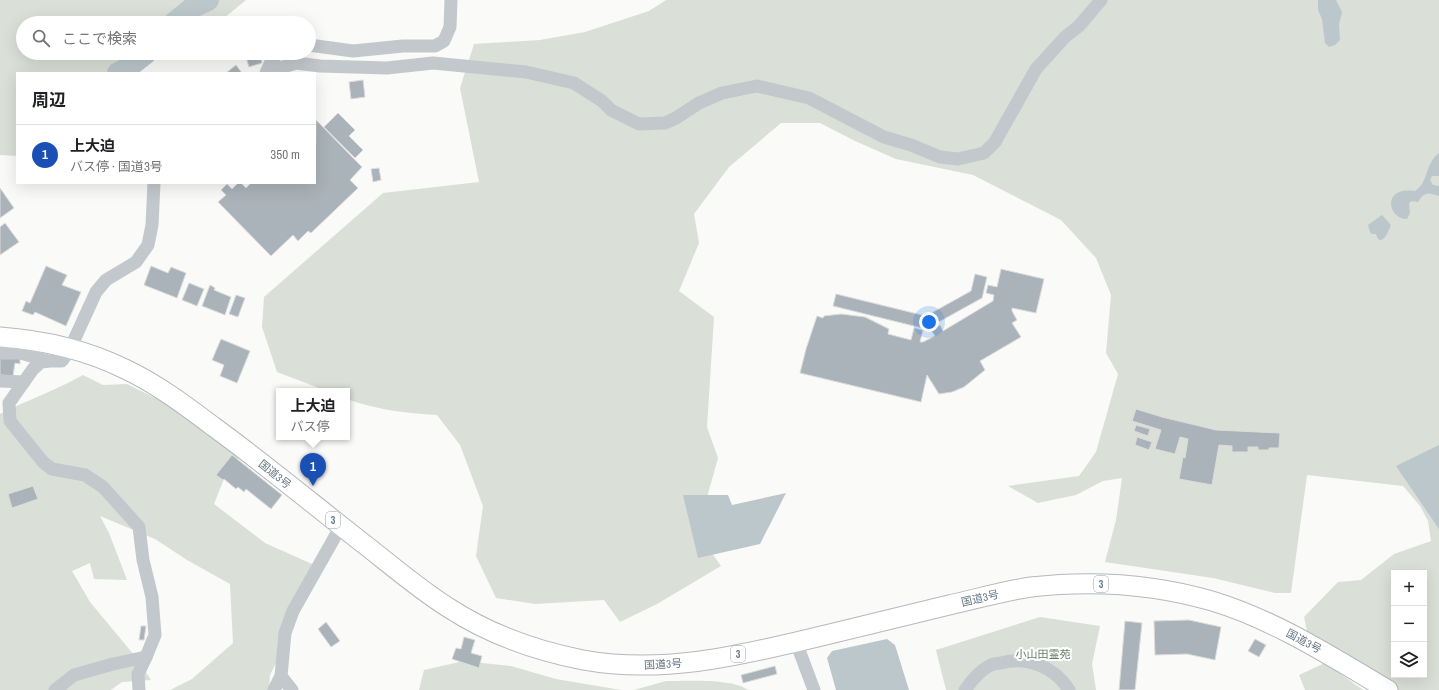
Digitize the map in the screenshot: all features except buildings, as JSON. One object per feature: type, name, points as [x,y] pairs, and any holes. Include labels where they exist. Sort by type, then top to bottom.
[{"type":"highway","name":"国道3号","points":[[0,337],[49,344],[99,358],[125,369],[159,388],[242,447],[341,526],[448,608],[479,625],[537,649],[584,660],[620,664],[648,666],[681,664],[711,660],[796,642],[1027,588],[1083,584],[1144,586],[1214,601],[1244,612],[1286,632],[1388,690]]},
{"type":"street","points":[[316,46],[353,50],[403,46],[435,46],[444,41],[450,27],[451,0]]},
{"type":"street","points":[[270,72],[277,68],[296,63],[320,66],[387,68],[433,63],[526,72],[574,83],[602,101],[611,110],[639,124],[665,123],[676,118],[699,103],[722,93],[757,86],[809,98],[884,137],[911,145],[940,157],[958,160],[984,153],[995,142],[1036,69],[1065,37],[1079,26],[1101,0]]},
{"type":"street","points":[[268,72],[273,60]]},
{"type":"street","points":[[139,690],[138,674],[155,635],[152,596],[143,560],[139,527],[103,487],[85,475],[52,469],[43,462],[10,421],[5,402],[24,382],[33,369],[41,362],[62,361],[70,349],[96,292],[106,280],[136,262],[148,245],[152,225],[154,184]]},
{"type":"street","points":[[0,353],[21,353],[47,361]]},
{"type":"street","points":[[0,381],[24,382]]},
{"type":"street","points":[[274,690],[281,676],[285,633],[293,611],[341,526]]},
{"type":"street","points":[[796,642],[814,690]]},
{"type":"street","points":[[55,690],[74,675],[112,664],[146,657]]},
{"type":"street","points":[[965,690],[975,676],[990,665],[1010,660],[1030,662],[1051,670],[1065,683],[1069,690]]},
{"type":"street","points":[[281,676],[292,690]]},
{"type":"green space","points":[[0,0],[246,0],[226,16],[16,16],[16,60],[151,60],[136,72],[16,72],[16,156],[0,155]]},
{"type":"green space","points":[[666,0],[1439,0],[1439,690],[1395,690],[1308,635],[1304,617],[1338,582],[1361,580],[1394,554],[1431,541],[1428,521],[1420,506],[1403,486],[1307,475],[1291,593],[1275,593],[1213,578],[1105,562],[1116,520],[1122,478],[1103,481],[1076,495],[1038,503],[1008,486],[1079,476],[1096,452],[1118,374],[1106,353],[1111,295],[1096,258],[1061,220],[973,175],[896,159],[855,141],[820,123],[781,123],[729,167],[694,214],[699,243],[679,291],[714,317],[707,427],[718,458],[706,501],[702,539],[721,566],[657,604],[620,622],[604,600],[535,604],[496,598],[476,556],[483,506],[460,445],[437,415],[403,412],[369,406],[350,400],[350,388],[319,388],[277,372],[262,327],[264,297],[383,193],[479,182],[460,88],[474,44],[540,40],[585,32],[649,11]]},
{"type":"green space","points":[[83,375],[103,385],[127,384],[185,413],[240,456],[223,481],[214,504],[265,543],[312,564],[289,617],[278,659],[270,675],[269,690],[170,690],[192,679],[233,643],[230,584],[187,560],[155,539],[100,516],[109,533],[127,580],[94,579],[90,563],[72,571],[90,602],[134,655],[151,680],[122,682],[111,690],[0,690],[0,414]]},
{"type":"green space","name":"小山田霊苑","points":[[1040,617],[1100,626],[1092,664],[1096,690],[946,690],[936,650]]},
{"type":"green space","points":[[464,661],[511,666],[556,679],[621,690],[419,690],[424,670]]},
{"type":"green space","points":[[1325,663],[1363,690],[1305,690],[1299,675]]},
{"type":"green space","points":[[666,681],[721,682],[741,686],[748,690],[634,690]]},
{"type":"shaded area","points":[[1318,0],[1336,0],[1342,12],[1339,25],[1340,40],[1335,45],[1329,47],[1325,43],[1322,19],[1318,10]]},
{"type":"shaded area","points":[[1439,153],[1439,176],[1432,176],[1430,180],[1433,185],[1439,186],[1439,196],[1427,194],[1422,196],[1418,202],[1410,202],[1410,213],[1407,219],[1401,218],[1392,209],[1392,198],[1396,193],[1415,191],[1423,183],[1431,162]]},
{"type":"shaded area","points":[[1382,215],[1391,225],[1385,237],[1380,240],[1376,234],[1372,234],[1370,232],[1368,225]]},
{"type":"shaded area","points":[[1439,445],[1439,529],[1396,466]]},
{"type":"shaded area","points":[[786,493],[760,544],[698,558],[683,495],[728,495],[732,505]]},
{"type":"shaded area","points":[[887,639],[895,645],[909,690],[836,690],[827,658],[832,651]]},
{"type":"waterway","points":[[183,16],[195,6],[208,0]]},
{"type":"waterway","points":[[120,72],[137,60]]},
{"type":"place","name":"上大迫","points":[[313,486]]}]
